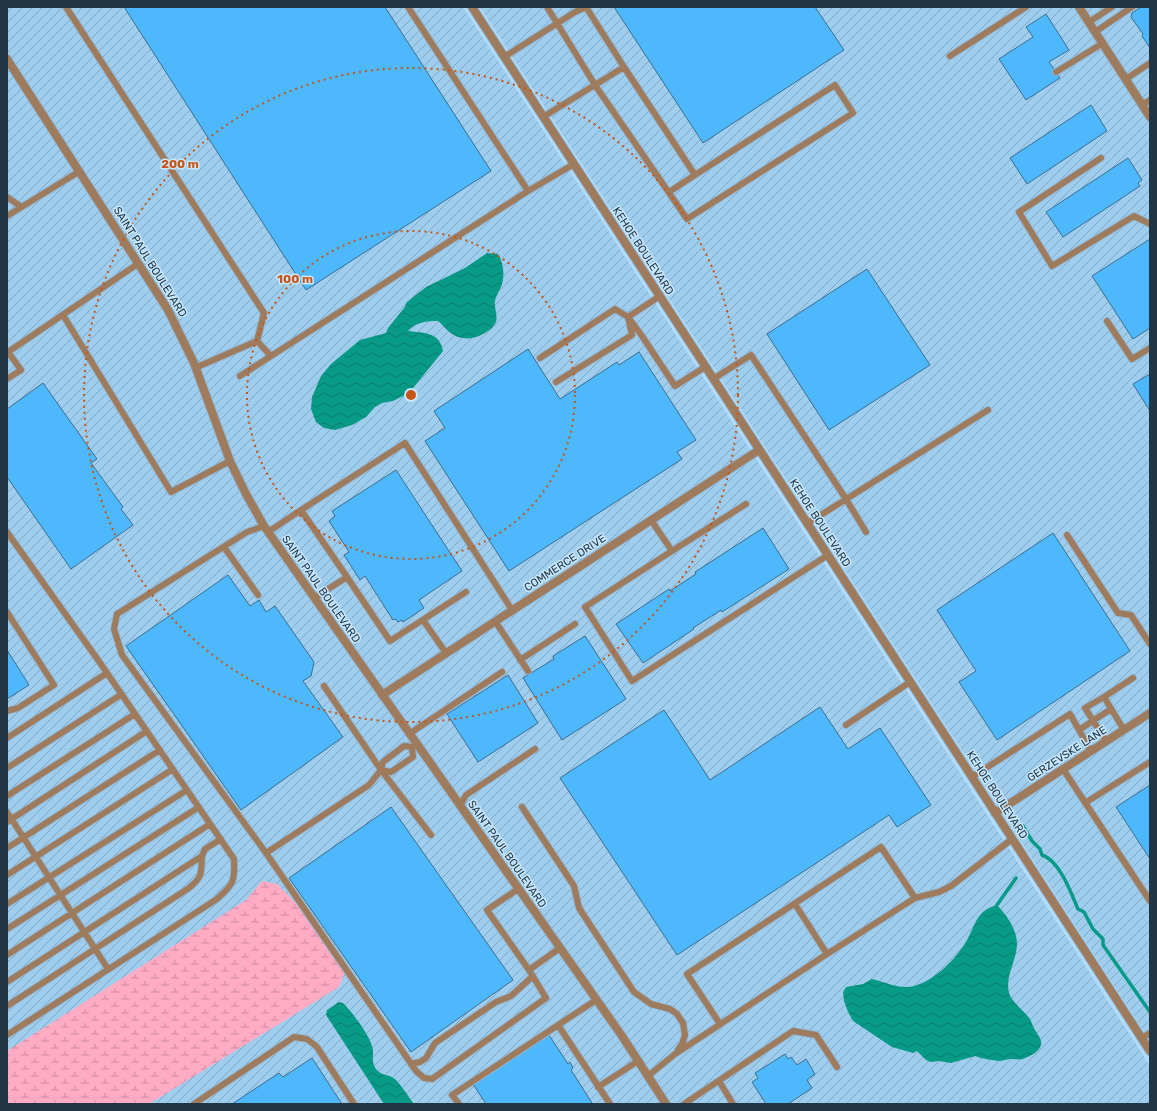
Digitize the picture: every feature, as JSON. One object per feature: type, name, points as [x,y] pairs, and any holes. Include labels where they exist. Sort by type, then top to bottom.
[{"type":"street","name":"KEHOE BOULEVARD","points":[[472,7],[1150,1051]]},
{"type":"street","points":[[1079,7],[1150,116]]},
{"type":"street","name":"SAINT PAUL BOULEVARD","points":[[7,59],[168,310],[195,368],[230,461],[246,494],[266,529],[409,734],[414,745],[460,806],[560,948],[666,1104]]},
{"type":"street","name":"COMMERCE DRIVE","points":[[382,695],[759,450]]},
{"type":"street","name":"GERZEVSKE LANE","points":[[996,813],[1150,713]]},
{"type":"lane","points":[[66,7],[264,313],[258,341]]},
{"type":"lane","points":[[408,7],[528,191]]},
{"type":"lane","points":[[547,7],[595,85],[687,219],[853,113],[835,85],[669,192]]},
{"type":"lane","points":[[504,57],[558,23],[573,10],[586,7],[695,175]]},
{"type":"lane","points":[[950,56],[1026,7]]},
{"type":"lane","points":[[1089,22],[1112,7]]},
{"type":"lane","points":[[1095,32],[1132,7]]},
{"type":"lane","points":[[1056,72],[1103,43]]},
{"type":"lane","points":[[1126,79],[1150,63]]},
{"type":"lane","points":[[543,117],[624,67]]},
{"type":"lane","points":[[1142,105],[1150,100]]},
{"type":"lane","points":[[1101,158],[1019,212],[1052,266],[1134,216],[1150,224]]},
{"type":"lane","points":[[240,376],[528,191],[574,164]]},
{"type":"lane","points":[[7,216],[20,206],[80,171]]},
{"type":"lane","points":[[7,198],[20,206]]},
{"type":"lane","points":[[7,379],[21,370],[8,352],[139,263]]},
{"type":"lane","points":[[628,317],[660,296]]},
{"type":"lane","points":[[540,358],[615,309],[628,317],[675,386],[705,366]]},
{"type":"lane","points":[[63,315],[171,492],[230,461]]},
{"type":"lane","points":[[556,382],[632,335],[628,317]]},
{"type":"lane","points":[[1106,321],[1132,359],[1150,348]]},
{"type":"lane","points":[[258,341],[271,356]]},
{"type":"lane","points":[[195,368],[258,341]]},
{"type":"lane","points":[[713,379],[751,355],[846,499],[866,532]]},
{"type":"lane","points":[[808,523],[988,410]]},
{"type":"lane","points":[[512,610],[405,443],[301,510],[266,529],[247,532],[117,614],[114,630],[122,655],[266,853],[411,1064],[424,1078],[432,1079],[546,998],[529,970],[487,910],[518,889]]},
{"type":"lane","points":[[746,504],[585,607],[632,681],[828,555]]},
{"type":"lane","points":[[301,510],[390,641],[466,592]]},
{"type":"lane","points":[[651,520],[672,551]]},
{"type":"lane","points":[[7,532],[122,694],[221,839],[234,859],[235,874],[230,888],[217,899],[7,1035]]},
{"type":"lane","points":[[1067,535],[1118,613],[1131,615],[1150,644]]},
{"type":"lane","points":[[224,547],[258,595]]},
{"type":"lane","points":[[314,598],[347,577]]},
{"type":"lane","points":[[7,612],[54,685],[18,708],[7,711]]},
{"type":"lane","points":[[423,620],[446,653]]},
{"type":"lane","points":[[495,621],[528,671]]},
{"type":"lane","points":[[520,660],[575,624]]},
{"type":"lane","points":[[409,734],[502,672]]},
{"type":"lane","points":[[7,738],[107,673]]},
{"type":"lane","points":[[1106,741],[1084,708],[1133,678]]},
{"type":"lane","points":[[846,725],[910,682]]},
{"type":"lane","points":[[324,686],[381,770],[431,835]]},
{"type":"lane","points":[[7,768],[122,694]]},
{"type":"lane","points":[[1104,697],[1124,730]]},
{"type":"lane","points":[[1079,730],[1111,709]]},
{"type":"lane","points":[[7,796],[135,714]]},
{"type":"lane","points":[[972,777],[1070,714],[1091,751]]},
{"type":"lane","points":[[9,821],[147,731]]},
{"type":"lane","points":[[266,853],[369,785],[381,770],[383,762],[404,746],[414,745],[413,757],[391,772],[381,770]]},
{"type":"lane","points":[[460,806],[466,795],[535,749]]},
{"type":"lane","points":[[7,848],[160,750]]},
{"type":"lane","points":[[1085,803],[1150,762]]},
{"type":"lane","points":[[7,876],[173,769]]},
{"type":"lane","points":[[1063,769],[1150,901]]},
{"type":"lane","points":[[7,904],[187,790]]},
{"type":"lane","points":[[7,929],[199,807]]},
{"type":"lane","points":[[522,807],[574,886],[579,908],[634,992],[651,1004],[670,1009],[677,1014],[683,1023],[685,1035],[682,1044],[675,1054]]},
{"type":"lane","points":[[7,812],[9,821],[24,838],[108,969]]},
{"type":"lane","points":[[7,955],[73,914],[210,824]]},
{"type":"lane","points":[[7,1006],[189,888],[199,879],[202,856],[205,849],[221,839]]},
{"type":"lane","points":[[648,1076],[675,1054],[915,898],[939,892],[951,886],[1012,839]]},
{"type":"lane","points":[[720,1024],[687,974],[881,847],[915,898]]},
{"type":"lane","points":[[7,982],[202,856]]},
{"type":"lane","points":[[795,904],[827,954]]},
{"type":"lane","points":[[529,970],[560,948]]},
{"type":"lane","points":[[411,1064],[420,1062],[426,1058],[435,1043],[496,1002],[511,996],[533,976]]},
{"type":"lane","points":[[459,1104],[452,1095],[596,1000]]},
{"type":"lane","points":[[558,1025],[610,1104]]},
{"type":"lane","points":[[684,1104],[793,1031],[816,1035],[837,1067]]},
{"type":"lane","points":[[1142,1038],[1150,1033]]},
{"type":"lane","points":[[194,1104],[294,1037],[307,1040],[317,1047],[354,1104]]},
{"type":"lane","points":[[598,1086],[638,1061]]},
{"type":"lane","points":[[719,1082],[733,1104]]},
{"type":"shaded area","points":[[7,7],[463,7],[1150,1066],[1150,1104],[7,1104]]},
{"type":"shaded area","points":[[480,7],[1150,7],[1150,1041],[976,772]]},
{"type":"green space","points":[[262,881],[277,884],[306,913],[345,972],[339,987],[149,1104],[7,1104],[7,1051],[246,900]]},
{"type":"water","points":[[487,253],[498,254],[502,262],[503,270],[501,287],[495,301],[497,317],[496,322],[488,331],[473,338],[464,338],[450,333],[438,321],[426,322],[414,326],[408,331],[425,333],[435,337],[439,340],[443,351],[409,393],[393,401],[382,403],[375,407],[366,417],[352,425],[335,430],[324,428],[316,422],[311,409],[312,397],[321,376],[331,364],[360,340],[386,333],[407,302],[426,287],[465,268]]},
{"type":"water","points":[[997,905],[1008,918],[1016,934],[1017,945],[1008,981],[1008,987],[1011,997],[1028,1016],[1040,1038],[1040,1048],[1035,1053],[1023,1059],[999,1061],[975,1056],[951,1063],[939,1061],[931,1062],[926,1060],[917,1051],[913,1053],[892,1047],[853,1021],[844,1001],[843,992],[846,987],[863,984],[872,979],[904,987],[922,983],[937,974],[951,961],[963,947],[981,914]]},
{"type":"water","points":[[339,1002],[343,1003],[351,1012],[367,1035],[373,1049],[373,1063],[376,1069],[380,1073],[395,1079],[414,1104],[384,1104],[326,1015],[327,1010]]},
{"type":"building","points":[[124,7],[385,7],[491,171],[306,290]]},
{"type":"building","points":[[614,7],[815,7],[844,50],[703,143]]},
{"type":"building","points":[[1141,7],[1150,7],[1150,48],[1142,36],[1143,34],[1131,17],[1132,13]]},
{"type":"building","points":[[1046,14],[1069,50],[1049,62],[1060,78],[1026,100],[999,59],[1033,37],[1026,27]]},
{"type":"building","points":[[1091,105],[1107,131],[1027,184],[1010,158]]},
{"type":"building","points":[[1128,158],[1142,180],[1138,183],[1140,186],[1063,237],[1046,212]]},
{"type":"building","points":[[1150,239],[1150,328],[1133,339],[1092,276]]},
{"type":"building","points":[[867,269],[930,365],[829,430],[767,334]]},
{"type":"building","points":[[528,349],[560,399],[617,362],[619,365],[639,352],[696,440],[677,452],[682,459],[509,571],[425,441],[445,428],[434,411]]},
{"type":"building","points":[[1150,374],[1150,411],[1133,384]]},
{"type":"building","points":[[43,383],[97,459],[91,463],[123,507],[121,509],[133,525],[71,569],[7,477],[7,409]]},
{"type":"building","points":[[396,470],[462,571],[419,600],[424,608],[403,622],[402,620],[398,622],[395,619],[393,620],[365,576],[360,580],[344,555],[349,552],[329,521],[335,516],[332,511]]},
{"type":"building","points":[[763,528],[789,569],[722,612],[721,610],[693,628],[694,629],[643,663],[616,624],[669,589],[670,591],[696,574],[695,572]]},
{"type":"building","points":[[1053,533],[1130,651],[997,740],[959,682],[976,671],[937,610]]},
{"type":"building","points":[[228,575],[250,606],[259,600],[266,612],[275,606],[314,662],[311,676],[303,681],[343,737],[241,810],[126,646]]},
{"type":"building","points":[[585,636],[626,699],[562,740],[523,678],[554,659],[553,656]]},
{"type":"building","points":[[7,650],[29,685],[7,699]]},
{"type":"building","points":[[508,675],[538,723],[478,762],[447,714]]},
{"type":"building","points":[[820,707],[848,749],[880,728],[931,805],[897,827],[889,815],[677,955],[560,778],[664,710],[710,780]]},
{"type":"building","points":[[1150,785],[1150,859],[1116,807]]},
{"type":"building","points":[[391,807],[513,980],[411,1052],[289,878]]},
{"type":"building","points":[[549,1035],[568,1064],[570,1062],[573,1068],[571,1070],[592,1103],[486,1104],[473,1084]]},
{"type":"building","points":[[785,1054],[788,1059],[791,1057],[797,1065],[806,1059],[815,1074],[807,1080],[812,1088],[788,1104],[766,1104],[752,1082],[758,1078],[755,1073]]},
{"type":"building","points":[[312,1058],[342,1104],[232,1104],[279,1073],[283,1077]]},
{"type":"waterway","points":[[1023,826],[1032,841],[1040,849],[1042,855],[1054,864],[1064,878],[1078,909],[1084,912],[1093,929],[1103,939],[1103,945],[1150,1012]]},
{"type":"waterway","points":[[997,905],[1016,878]]}]
